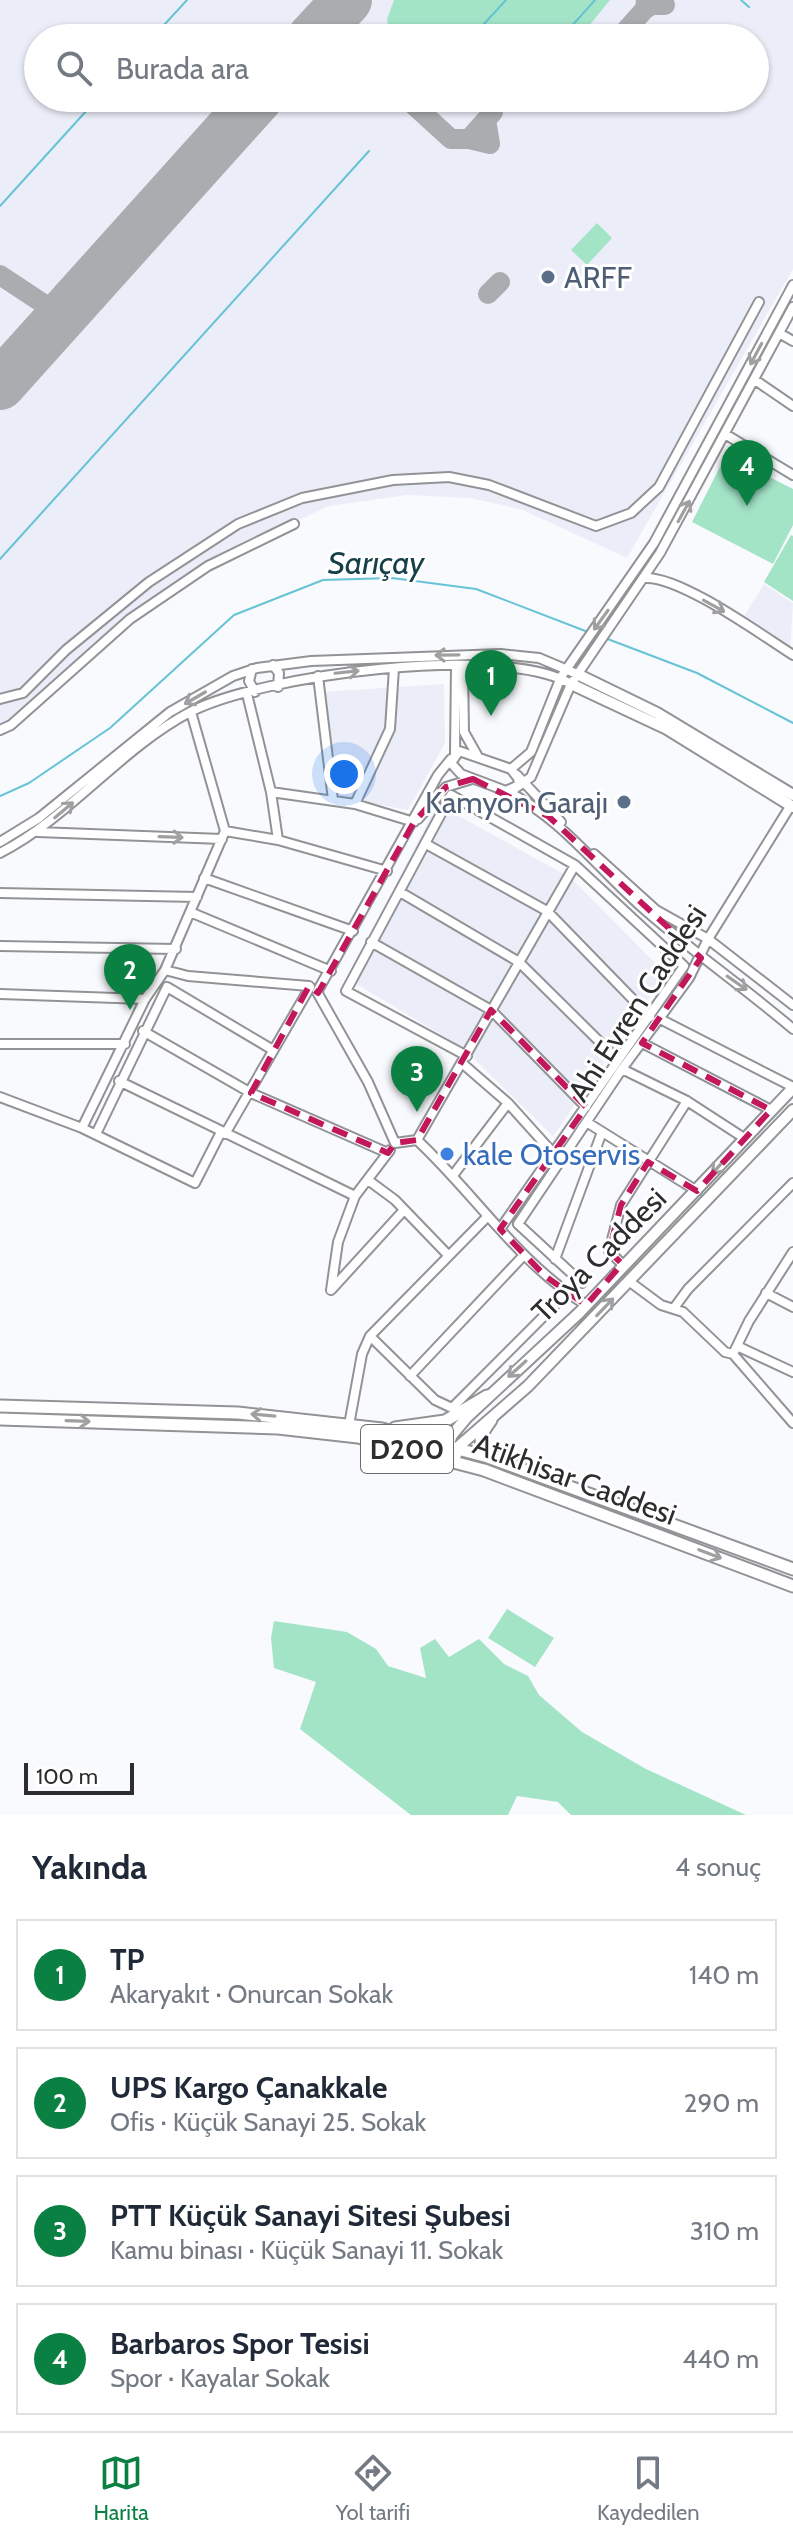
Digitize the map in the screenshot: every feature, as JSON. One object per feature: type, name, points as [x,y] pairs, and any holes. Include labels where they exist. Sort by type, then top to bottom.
[{"type":"highway","points":[[382,1429],[445,1421],[487,1396]]},
{"type":"highway","name":"Atikhisar Caddesi","points":[[0,1406],[238,1413],[382,1429],[488,1457],[793,1569]]},
{"type":"highway","name":"Atikhisar Caddesi","points":[[0,1419],[323,1432],[449,1460],[793,1586]]},
{"type":"highway","points":[[488,1457],[480,1444],[480,1435],[491,1420]]},
{"type":"main road","points":[[576,675],[792,802]]},
{"type":"main road","name":"Troya Caddesi","points":[[449,1460],[453,1446],[487,1396],[586,1305],[793,1087]]},
{"type":"main road","name":"Troya Caddesi","points":[[453,1446],[491,1420],[630,1282],[793,1110]]},
{"type":"street","points":[[514,772],[535,745],[561,677],[634,575],[793,285]]},
{"type":"street","points":[[0,699],[23,693],[66,650],[149,582],[238,524],[302,498],[393,480],[449,477],[489,485],[596,526],[631,513],[659,487],[759,302]]},
{"type":"street","points":[[509,790],[527,783],[576,675],[644,578],[793,307]]},
{"type":"street","points":[[779,333],[793,341]]},
{"type":"street","points":[[755,380],[793,406]]},
{"type":"street","points":[[725,434],[793,475]]},
{"type":"street","points":[[0,730],[11,725],[130,619],[208,566],[294,524]]},
{"type":"street","points":[[644,578],[660,576],[793,655]]},
{"type":"street","points":[[0,842],[39,818],[170,712],[233,676],[252,669],[273,665],[501,654],[539,658],[568,666],[576,675]]},
{"type":"street","points":[[273,665],[279,673],[278,687]]},
{"type":"street","points":[[460,666],[464,732],[477,755]]},
{"type":"street","points":[[460,666],[453,756],[455,770],[509,790],[548,816],[641,906],[701,958],[751,993],[793,1029]]},
{"type":"street","points":[[0,853],[37,832],[151,738],[191,712],[251,693],[318,676],[394,668],[519,666],[561,677],[576,675]]},
{"type":"street","points":[[355,804],[390,729],[394,668]]},
{"type":"street","points":[[252,669],[249,681],[278,840]]},
{"type":"street","points":[[318,676],[333,800]]},
{"type":"street","points":[[82,1128],[145,999],[176,949],[223,835],[191,712]]},
{"type":"street","points":[[317,992],[438,775],[453,756],[477,755],[514,772],[527,783],[558,819],[656,910],[708,939],[793,1005]]},
{"type":"street","points":[[509,790],[519,785],[514,772]]},
{"type":"street","points":[[414,822],[446,787],[473,779]]},
{"type":"street","points":[[271,792],[355,804],[414,822]]},
{"type":"street","points":[[500,1229],[684,966],[575,865],[451,795],[346,991],[465,1060],[553,1153]]},
{"type":"street","name":"Ahi Evren Caddesi","points":[[555,1259],[518,1224],[701,958],[708,939],[792,802]]},
{"type":"street","points":[[37,832],[223,835],[278,840],[387,871]]},
{"type":"street","points":[[426,844],[547,911],[650,1017]]},
{"type":"street","points":[[417,1140],[575,865]]},
{"type":"street","points":[[204,878],[353,931]]},
{"type":"street","points":[[400,892],[519,962],[617,1059]]},
{"type":"street","points":[[0,893],[197,897]]},
{"type":"street","points":[[190,912],[331,971]]},
{"type":"street","points":[[371,942],[491,1010],[586,1107]]},
{"type":"street","points":[[0,946],[176,949]]},
{"type":"street","points":[[165,970],[188,976],[309,986],[317,992],[368,1082],[395,1143]]},
{"type":"street","points":[[0,1097],[96,1134],[195,1183],[223,1133],[251,1093],[309,986]]},
{"type":"street","points":[[96,1134],[143,1031],[167,987],[273,1050]]},
{"type":"street","points":[[0,994],[145,999]]},
{"type":"street","points":[[660,1019],[793,1087]]},
{"type":"street","points":[[143,1031],[251,1093],[388,1153]]},
{"type":"street","points":[[642,1043],[771,1110]]},
{"type":"street","points":[[0,1044],[125,1044]]},
{"type":"street","points":[[622,1069],[687,1101],[744,1138]]},
{"type":"street","points":[[119,1081],[355,1196]]},
{"type":"street","points":[[622,1264],[609,1251],[621,1205],[687,1101]]},
{"type":"street","points":[[454,1174],[508,1103]]},
{"type":"street","points":[[588,1123],[697,1191]]},
{"type":"street","points":[[582,1283],[555,1259],[602,1132]]},
{"type":"street","points":[[404,1210],[331,1290],[338,1242],[355,1196],[395,1143],[417,1140]]},
{"type":"street","points":[[417,1140],[454,1174],[524,1255],[567,1293],[586,1305]]},
{"type":"street","points":[[368,1180],[404,1210],[448,1255]]},
{"type":"street","points":[[674,1308],[688,1289],[793,1183]]},
{"type":"street","points":[[349,1425],[362,1354],[370,1336],[488,1216]]},
{"type":"street","points":[[735,1350],[766,1293],[792,1254]]},
{"type":"street","points":[[410,1376],[524,1255]]},
{"type":"street","points":[[630,1282],[661,1305],[674,1308],[725,1352],[735,1350],[793,1372]]},
{"type":"street","points":[[370,1336],[435,1400],[452,1408],[567,1293]]},
{"type":"street","points":[[766,1293],[793,1307]]},
{"type":"street","points":[[735,1350],[793,1423]]},
{"type":"highlighted area","points":[[473,779],[548,816],[701,958],[642,1043],[771,1110],[697,1191],[648,1162],[621,1205],[609,1251],[622,1264],[586,1305],[545,1276],[500,1229],[586,1107],[491,1010],[417,1140],[395,1143],[388,1153],[251,1093],[309,986],[318,993],[414,822],[446,787]]},
{"type":"shaded area","points":[[0,0],[793,0],[793,269],[627,558],[523,510],[471,498],[407,495],[329,506],[215,558],[149,600],[0,726]]},
{"type":"shaded area","points":[[764,584],[793,603],[790,651],[741,621]]},
{"type":"shaded area","points":[[444,684],[445,743],[408,810],[336,797],[323,692]]},
{"type":"shaded area","points":[[437,804],[571,878],[666,974],[553,1136],[462,1047],[348,979]]},
{"type":"green space","points":[[394,0],[610,0],[590,24],[388,24]]},
{"type":"green space","points":[[597,223],[612,238],[587,265],[571,250]]},
{"type":"green space","points":[[726,455],[793,489],[793,525],[773,564],[692,522]]},
{"type":"green space","points":[[793,536],[793,601],[764,582]]},
{"type":"green space","points":[[507,1609],[554,1638],[535,1667],[488,1638]]},
{"type":"green space","points":[[274,1621],[347,1632],[376,1649],[388,1666],[426,1678],[420,1648],[435,1639],[449,1657],[479,1639],[504,1664],[528,1676],[539,1695],[582,1732],[646,1769],[746,1815],[571,1815],[558,1802],[517,1796],[508,1815],[411,1815],[300,1729],[316,1682],[274,1668],[271,1638]]},
{"type":"waterway","points":[[165,24],[187,0]]},
{"type":"waterway","points":[[484,24],[506,0]]},
{"type":"waterway","points":[[574,24],[595,0]]},
{"type":"waterway","points":[[741,0],[749,7]]},
{"type":"waterway","points":[[0,206],[85,112]]},
{"type":"waterway","points":[[0,559],[369,151]]},
{"type":"waterway","name":"Sarıçay","points":[[0,796],[29,783],[110,728],[234,615],[323,580],[392,578],[476,589],[588,632]]},
{"type":"waterway","name":"Sarıçay","points":[[605,638],[697,673],[793,723]]},
{"type":"taxiway","points":[[632,24],[645,9],[646,0]]},
{"type":"taxiway","points":[[645,9],[652,5],[665,5],[659,0]]},
{"type":"taxiway","points":[[336,24],[338,10]]},
{"type":"taxiway","points":[[421,112],[451,139],[469,139],[493,112]]},
{"type":"taxiway","points":[[469,139],[490,144],[486,120]]},
{"type":"taxiway","points":[[0,275],[62,316]]},
{"type":"taxiway","points":[[488,294],[500,282]]},
{"type":"runway","points":[[325,24],[347,0]]},
{"type":"runway","points":[[0,385],[245,112]]},
{"type":"place","name":"ARFF","points":[[548,277]]},
{"type":"place","name":"Barbaros Spor Tesisi","points":[[747,506]]},
{"type":"place","name":"TP","points":[[491,716]]},
{"type":"place","name":"Kamyon Garajı","points":[[624,802]]},
{"type":"place","name":"UPS Kargo Çanakkale","points":[[130,1010]]},
{"type":"place","name":"PTT Küçük Sanayi Sitesi Şubesi","points":[[417,1112]]},
{"type":"place","name":"kale Otoservis","points":[[447,1154]]}]
